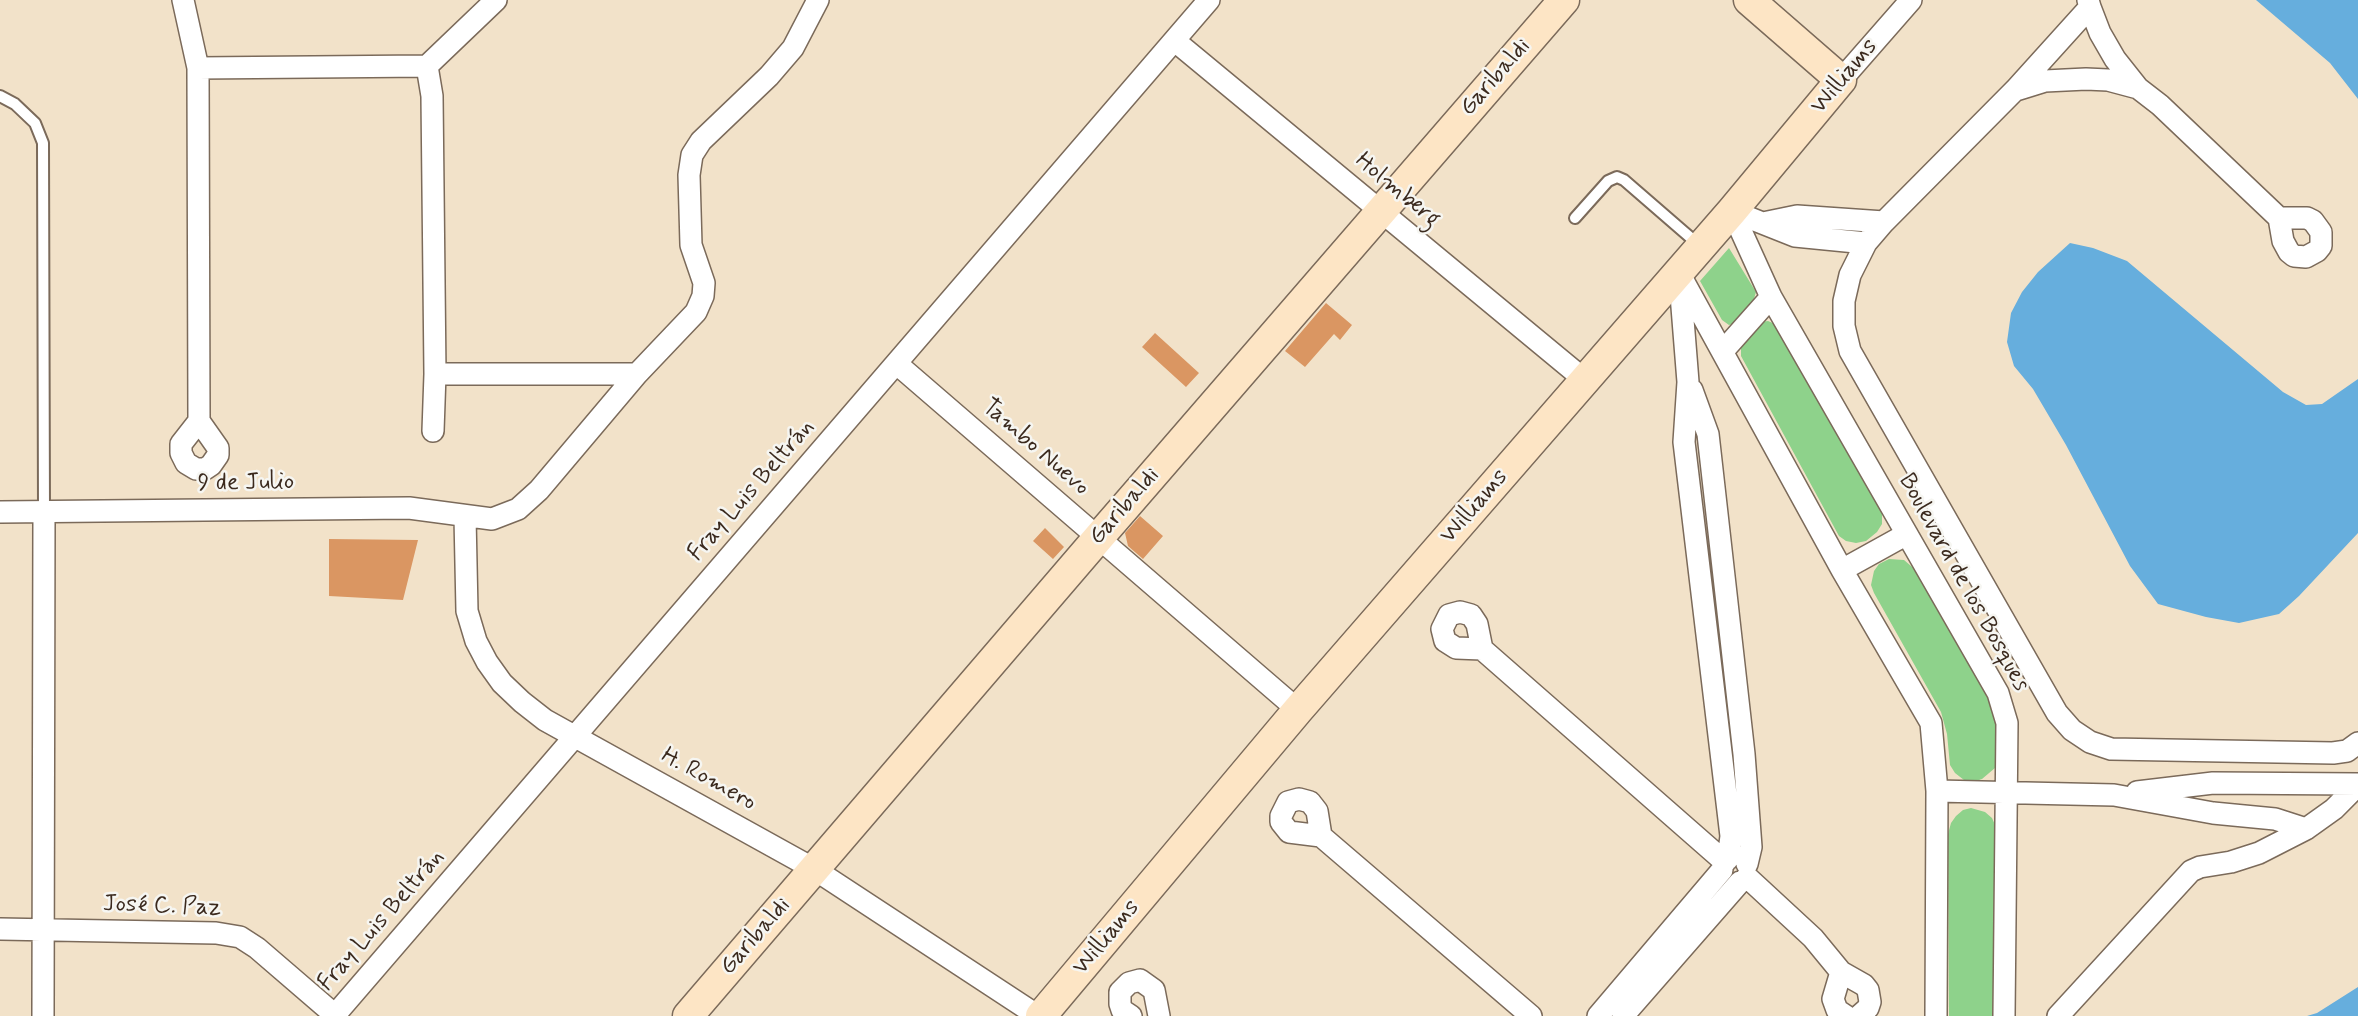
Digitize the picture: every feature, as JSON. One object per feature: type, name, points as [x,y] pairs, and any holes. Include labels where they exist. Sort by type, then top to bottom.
[{"type":"street","points":[[183,0],[198,68],[199,421]]},
{"type":"street","points":[[198,68],[427,65],[496,0]]},
{"type":"street","points":[[435,374],[637,374],[696,312],[703,296],[704,283],[691,245],[689,175],[692,155],[701,141],[769,76],[793,48],[818,0]]},
{"type":"street","name":"Fray Luis Beltrán","points":[[335,1016],[1209,0]]},
{"type":"street","name":"Garibaldi","points":[[688,1016],[1098,537],[1564,0]]},
{"type":"street","points":[[1748,0],[1841,80]]},
{"type":"street","name":"Williams","points":[[1040,1016],[1298,710],[1586,381],[1911,0]]},
{"type":"street","points":[[2279,218],[2160,105],[2138,88],[2105,42],[2089,3],[2015,90],[1884,222],[1867,243],[1850,275],[1844,301],[1844,326],[1850,351],[2057,713],[2072,730],[2090,743],[2111,749],[2333,753],[2347,751],[2358,743]]},
{"type":"street","name":"Holmberg","points":[[1175,41],[1586,381]]},
{"type":"street","points":[[427,65],[432,96],[435,374],[433,431]]},
{"type":"street","points":[[2015,90],[2045,81],[2086,79],[2108,80],[2138,88]]},
{"type":"street","points":[[1732,211],[1796,236],[1867,243]]},
{"type":"street","name":"Boulevard de los Bosques","points":[[1732,211],[1771,297],[1998,693],[2007,723],[2004,1016]]},
{"type":"street","points":[[1763,223],[1797,216],[1884,222]]},
{"type":"street","points":[[1679,272],[1842,570],[1931,723],[1937,791],[1936,1016]]},
{"type":"street","points":[[1623,1016],[1735,869],[1684,442],[1688,382],[1679,272]]},
{"type":"street","points":[[1723,351],[1771,297]]},
{"type":"street","name":"Tambo Nuevo","points":[[897,364],[1298,710]]},
{"type":"street","name":"9 de Julio","points":[[0,512],[408,508],[492,519],[528,502],[637,374]]},
{"type":"street","points":[[43,1016],[44,512]]},
{"type":"street","name":"H. Romero","points":[[465,517],[467,611],[476,641],[487,663],[502,683],[522,702],[545,720],[814,869],[1040,1016]]},
{"type":"street","points":[[1842,570],[1908,534]]},
{"type":"street","points":[[1482,649],[1813,938],[1841,972],[1864,985],[1868,990],[1870,1002],[1868,1008],[1858,1016]]},
{"type":"street","points":[[2114,795],[2213,783],[2358,784]]},
{"type":"street","points":[[2057,1016],[2191,871],[2259,853],[2306,829],[2334,809],[2358,784]]},
{"type":"street","points":[[1937,791],[2114,795],[2213,813],[2275,819],[2306,829]]},
{"type":"street","points":[[1321,836],[1531,1016]]},
{"type":"street","points":[[1598,1016],[1735,869]]},
{"type":"street","name":"José C. Paz","points":[[0,929],[216,933],[240,937],[257,948],[335,1016]]},
{"type":"street","points":[[1841,972],[1833,999],[1837,1010],[1846,1016]]},
{"type":"street","points":[[1131,1016],[1122,1010],[1119,998],[1124,986],[1140,980],[1154,990],[1159,1016]]},
{"type":"lane","points":[[0,96],[15,104],[35,123],[43,143],[44,512]]},
{"type":"lane","points":[[1575,218],[1608,181],[1616,177],[1624,180],[1701,247]]},
{"type":"green space","points":[[1729,248],[1756,292],[1753,302],[1735,323],[1729,325],[1722,320],[1700,281]]},
{"type":"green space","points":[[1761,322],[1775,324],[1882,511],[1882,524],[1866,541],[1856,543],[1839,536],[1741,356],[1741,343]]},
{"type":"green space","points":[[1889,559],[1904,560],[1918,572],[1994,708],[1998,718],[1997,762],[1995,768],[1982,779],[1973,782],[1964,780],[1950,765],[1947,734],[1941,712],[1874,593],[1871,585],[1874,571],[1879,564]]},
{"type":"green space","points":[[1971,808],[1985,812],[1996,827],[1993,1016],[1949,1016],[1948,834],[1956,816]]},
{"type":"water","points":[[2256,0],[2358,0],[2358,99],[2330,63]]},
{"type":"water","points":[[2070,243],[2093,248],[2127,261],[2283,392],[2306,405],[2322,404],[2358,379],[2358,533],[2279,614],[2239,623],[2158,604],[2130,566],[2033,389],[2014,366],[2007,342],[2011,313],[2022,292],[2038,272]]},
{"type":"water","points":[[2358,987],[2358,1016],[2307,1016],[2317,1013]]},
{"type":"building","points":[[1326,303],[1352,325],[1340,340],[1334,334],[1305,367],[1285,351]]},
{"type":"building","points":[[1155,333],[1199,373],[1186,387],[1142,347]]},
{"type":"building","points":[[1140,516],[1163,536],[1143,559],[1128,546],[1125,533]]},
{"type":"building","points":[[1045,528],[1064,547],[1053,559],[1033,541]]},
{"type":"building","points":[[329,539],[418,540],[403,600],[329,596]]}]
